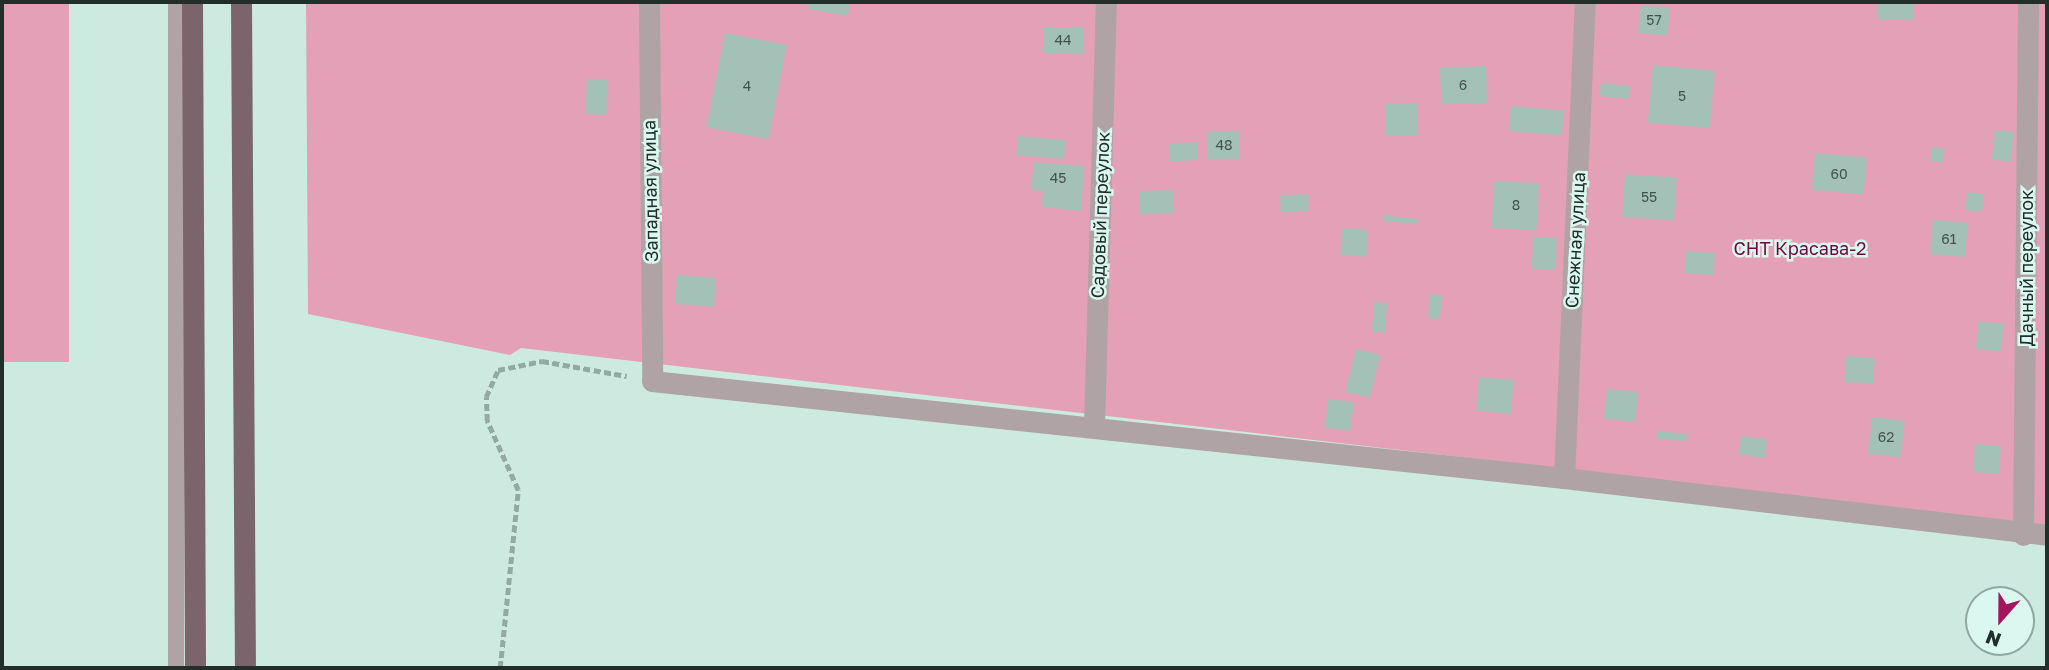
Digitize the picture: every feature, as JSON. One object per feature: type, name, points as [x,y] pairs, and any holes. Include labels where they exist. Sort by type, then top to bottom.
[{"type":"highway","points":[[192,2],[195,668]]},
{"type":"highway","points":[[241,2],[245,668]]},
{"type":"street","name":"Западная улица","points":[[649,2],[652,381]]},
{"type":"street","name":"Садовый переулок","points":[[1094,427],[1106,2]]},
{"type":"street","name":"Снежная улица","points":[[1564,478],[1586,2]]},
{"type":"street","name":"Дачный переулок","points":[[2023,535],[2028,2]]},
{"type":"street","points":[[652,381],[1564,478],[2023,535],[2047,535]]},
{"type":"lane","points":[[176,2],[176,668]]},
{"type":"path","points":[[500,668],[518,490],[487,421],[486,397],[498,370],[542,361],[652,381]]},
{"type":"green space","points":[[2,2],[69,2],[69,362],[2,362]]},
{"type":"green space","name":"СНТ Красава-2","points":[[306,2],[2047,2],[2047,525],[521,348],[510,355],[308,314]]},
{"type":"building","points":[[810,2],[850,2],[848,16],[808,9]]},
{"type":"building","points":[[1878,2],[1913,2],[1913,20],[1878,20]]},
{"type":"building","points":[[1641,5],[1670,8],[1667,36],[1638,33]]},
{"type":"building","points":[[1043,27],[1083,27],[1083,54],[1043,54]]},
{"type":"building","points":[[725,33],[787,45],[769,139],[707,127]]},
{"type":"building","points":[[1653,65],[1715,70],[1710,128],[1648,123]]},
{"type":"building","points":[[1486,66],[1487,103],[1441,105],[1440,68]]},
{"type":"building","points":[[587,79],[608,80],[606,115],[585,114]]},
{"type":"building","points":[[1601,83],[1630,86],[1628,99],[1600,96]]},
{"type":"building","points":[[1385,103],[1418,103],[1418,136],[1385,136]]},
{"type":"building","points":[[1511,106],[1564,111],[1562,136],[1509,131]]},
{"type":"building","points":[[1995,130],[2014,132],[2011,162],[1992,160]]},
{"type":"building","points":[[1239,131],[1240,159],[1208,160],[1207,132]]},
{"type":"building","points":[[1018,136],[1066,140],[1064,159],[1016,155]]},
{"type":"building","points":[[1197,142],[1198,160],[1170,161],[1169,143]]},
{"type":"building","points":[[1932,147],[1945,149],[1943,163],[1930,161]]},
{"type":"building","points":[[1815,153],[1867,158],[1864,194],[1812,190]]},
{"type":"building","points":[[1034,162],[1084,166],[1081,211],[1042,207],[1043,191],[1031,190]]},
{"type":"building","points":[[1625,174],[1677,178],[1674,221],[1622,217]]},
{"type":"building","points":[[1494,181],[1539,183],[1536,230],[1492,228]]},
{"type":"building","points":[[1173,190],[1174,213],[1140,214],[1139,191]]},
{"type":"building","points":[[1967,192],[1984,194],[1982,212],[1965,210]]},
{"type":"building","points":[[1308,194],[1309,211],[1281,212],[1280,195]]},
{"type":"building","points":[[1384,215],[1417,219],[1417,224],[1383,221]]},
{"type":"building","points":[[1933,220],[1968,223],[1965,257],[1930,254]]},
{"type":"building","points":[[1342,228],[1368,230],[1366,257],[1340,255]]},
{"type":"building","points":[[1533,237],[1557,238],[1556,270],[1532,269]]},
{"type":"building","points":[[1686,251],[1715,253],[1713,275],[1684,273]]},
{"type":"building","points":[[677,275],[716,278],[714,307],[675,304]]},
{"type":"building","points":[[1430,294],[1442,295],[1440,319],[1428,318]]},
{"type":"building","points":[[1374,302],[1387,303],[1385,333],[1372,332]]},
{"type":"building","points":[[1979,321],[2004,324],[2000,352],[1976,349]]},
{"type":"building","points":[[1356,349],[1380,355],[1370,398],[1345,392]]},
{"type":"building","points":[[1846,356],[1875,358],[1873,384],[1844,382]]},
{"type":"building","points":[[1479,377],[1514,380],[1511,414],[1476,411]]},
{"type":"building","points":[[1607,389],[1638,392],[1635,422],[1604,419]]},
{"type":"building","points":[[1328,399],[1354,402],[1350,431],[1324,428]]},
{"type":"building","points":[[1872,417],[1905,421],[1900,458],[1867,454]]},
{"type":"building","points":[[1658,431],[1687,434],[1687,441],[1658,439]]},
{"type":"building","points":[[1741,436],[1767,439],[1764,458],[1739,455]]},
{"type":"building","points":[[1975,444],[2001,446],[1999,474],[1973,472]]}]
